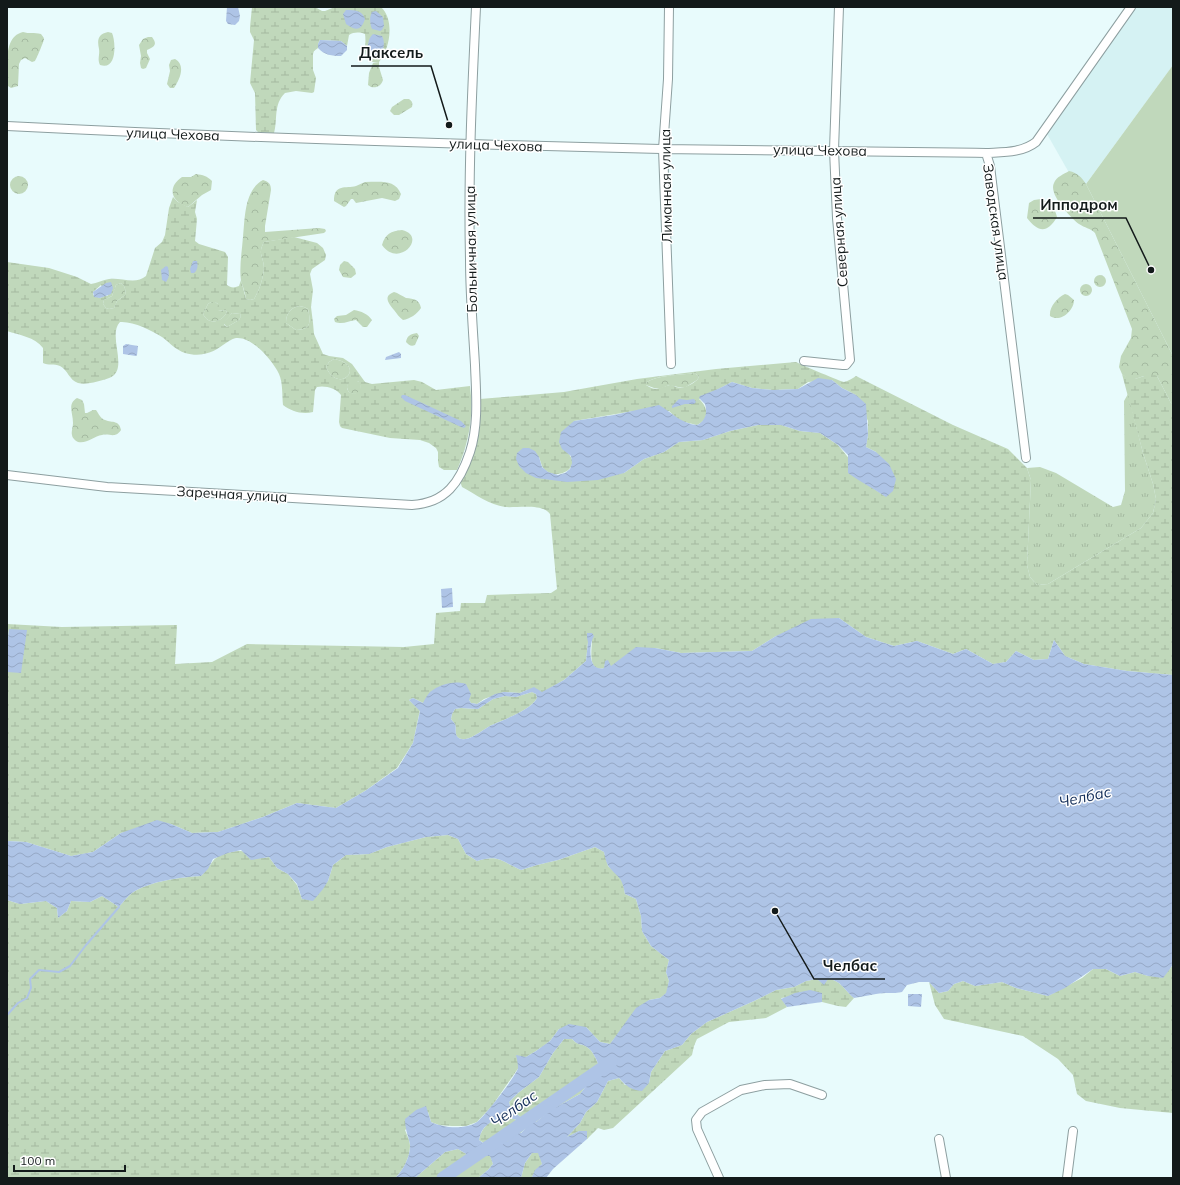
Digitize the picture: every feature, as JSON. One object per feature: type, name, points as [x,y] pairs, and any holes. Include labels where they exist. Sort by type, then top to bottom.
[{"type":"street","name":"Больничная улица","points":[[453,487],[470,453],[476,420],[470,259],[469,144],[476,7]]},
{"type":"street","name":"Лиманная улица","points":[[669,7],[668,79],[663,149],[671,364]]},
{"type":"street","name":"Северная улица","points":[[804,360],[846,365],[850,360],[837,218],[834,150],[839,7]]},
{"type":"street","name":"Заводская улица","points":[[1026,458],[990,166],[986,153],[1027,148],[1036,142],[1131,7]]},
{"type":"street","name":"улица Чехова","points":[[7,126],[155,134],[469,144],[663,149],[986,153]]},
{"type":"street","name":"Заречная улица","points":[[7,475],[106,487],[412,505],[425,503],[437,498],[453,487]]},
{"type":"street","points":[[719,1178],[697,1129],[696,1120],[702,1112],[740,1090],[765,1085],[790,1084],[822,1095]]},
{"type":"street","points":[[1066,1178],[1073,1131]]},
{"type":"street","points":[[939,1139],[946,1178]]},
{"type":"shaded area","points":[[1136,7],[1173,7],[1173,65],[1080,192],[1047,134]]},
{"type":"green space","points":[[252,7],[315,7],[325,11],[335,7],[381,7],[388,19],[389,27],[386,50],[379,62],[373,62],[369,61],[367,58],[365,34],[353,33],[349,35],[347,46],[341,41],[320,40],[318,48],[313,54],[313,70],[316,78],[314,92],[296,91],[285,93],[277,107],[274,133],[258,132],[256,130],[255,93],[250,83],[254,40],[250,32]]},
{"type":"green space","points":[[23,32],[41,34],[44,39],[35,61],[32,62],[25,58],[21,60],[19,64],[18,86],[11,88],[8,86],[7,63],[9,47],[16,35]]},
{"type":"green space","points":[[108,32],[112,33],[114,55],[110,64],[106,66],[100,65],[98,40],[102,34]]},
{"type":"green space","points":[[152,37],[155,44],[147,50],[150,59],[146,68],[143,69],[141,68],[140,63],[141,56],[139,45],[143,39]]},
{"type":"green space","points":[[175,59],[180,65],[181,72],[174,88],[170,88],[167,84],[170,71],[169,65],[171,60]]},
{"type":"green space","points":[[379,62],[383,80],[378,86],[371,87],[368,85],[369,73],[373,63]]},
{"type":"green space","points":[[1173,65],[1173,356],[1086,184]]},
{"type":"green space","points":[[404,99],[409,99],[411,101],[412,107],[399,115],[394,115],[390,111],[392,107]]},
{"type":"green space","points":[[1069,171],[1079,176],[1086,184],[1173,356],[1173,407],[1157,376],[1144,376],[1135,379],[1128,379],[1122,374],[1119,367],[1121,356],[1131,338],[1132,329],[1095,233],[1079,224],[1071,217],[1061,205],[1054,193],[1053,188],[1056,179]]},
{"type":"green space","points":[[196,174],[205,176],[212,181],[211,190],[202,195],[188,207],[182,205],[173,194],[174,186],[182,177],[191,177]]},
{"type":"green space","points":[[15,176],[23,176],[28,181],[26,192],[23,194],[15,194],[10,189],[10,181]]},
{"type":"green space","points":[[263,180],[271,186],[265,232],[319,228],[325,229],[326,231],[324,233],[264,242],[261,250],[264,265],[263,277],[256,296],[254,299],[250,300],[246,299],[240,276],[244,222],[252,191]]},
{"type":"green space","points":[[365,182],[386,182],[395,186],[401,194],[399,199],[395,201],[382,198],[356,203],[353,199],[351,199],[344,207],[334,201],[336,191],[338,189],[356,186]]},
{"type":"green space","points":[[173,197],[178,202],[188,207],[197,200],[195,212],[197,219],[195,241],[199,244],[225,252],[228,257],[227,285],[237,287],[239,286],[241,280],[246,299],[254,299],[263,277],[264,265],[261,250],[264,242],[294,237],[317,243],[323,248],[326,255],[325,260],[312,269],[310,274],[313,290],[311,307],[314,334],[323,354],[343,358],[352,364],[365,382],[372,384],[414,380],[422,382],[436,390],[470,386],[470,429],[465,450],[457,470],[444,470],[439,467],[438,452],[436,448],[429,443],[420,440],[390,438],[342,428],[339,422],[341,395],[337,391],[330,388],[323,386],[317,387],[315,390],[313,412],[301,413],[286,407],[283,405],[281,381],[276,369],[261,350],[249,341],[242,338],[232,339],[209,353],[195,355],[179,350],[162,337],[136,324],[120,322],[117,327],[116,334],[118,357],[117,370],[110,378],[84,384],[75,382],[60,366],[43,363],[43,348],[36,341],[7,331],[7,262],[49,268],[77,277],[91,284],[109,279],[142,279],[146,276],[155,248],[162,242],[165,235],[169,208]],"holes":[[[121,283],[125,288],[125,295],[117,301],[114,308],[106,308],[103,304],[104,300],[112,296],[116,285]],[[101,285],[108,296],[100,298],[93,295],[93,292]],[[211,302],[218,304],[218,311],[225,310],[227,312],[222,318],[215,321],[209,320],[203,314],[208,304]],[[299,306],[308,309],[310,318],[309,324],[305,329],[296,330],[286,323],[288,314],[293,308]],[[232,313],[240,314],[241,316],[239,320],[227,327],[224,325]],[[334,359],[344,362],[349,367],[350,372],[348,376],[343,379],[338,379],[331,375],[326,367],[329,362]],[[352,381],[358,381],[361,387],[358,392],[354,394],[349,392],[347,389],[348,384]]]},
{"type":"green space","points":[[1041,199],[1052,206],[1057,217],[1050,226],[1042,229],[1035,226],[1027,218],[1029,203],[1034,200]]},
{"type":"green space","points":[[402,230],[409,233],[412,238],[412,244],[408,249],[396,254],[389,251],[382,245],[385,238],[392,232]]},
{"type":"green space","points":[[344,261],[348,262],[355,269],[356,274],[351,278],[343,277],[339,270],[340,265]]},
{"type":"green space","points":[[1098,275],[1102,275],[1106,281],[1102,287],[1098,287],[1094,283],[1094,279]]},
{"type":"green space","points":[[121,283],[125,288],[125,295],[117,301],[114,308],[106,308],[103,304],[104,300],[112,296],[116,285]]},
{"type":"green space","points":[[1088,284],[1091,285],[1091,295],[1084,296],[1081,295],[1080,288],[1081,285]]},
{"type":"green space","points":[[394,292],[406,298],[416,300],[421,308],[413,316],[403,320],[388,302],[389,296]]},
{"type":"green space","points":[[1065,294],[1074,300],[1072,308],[1062,317],[1054,318],[1050,316],[1054,303]]},
{"type":"green space","points":[[211,302],[218,304],[218,311],[225,310],[227,312],[219,320],[209,320],[203,314],[208,304]]},
{"type":"green space","points":[[299,306],[308,309],[310,318],[309,324],[305,329],[296,330],[286,323],[286,320],[291,310]]},
{"type":"green space","points":[[354,310],[364,313],[372,320],[367,327],[363,327],[356,320],[343,323],[335,322],[334,319],[337,316],[346,315]]},
{"type":"green space","points":[[232,313],[240,314],[241,316],[239,320],[227,327],[223,323]]},
{"type":"green space","points":[[417,333],[419,336],[415,345],[412,346],[406,342],[409,336]]},
{"type":"green space","points":[[334,359],[344,362],[349,367],[350,372],[348,376],[343,379],[338,379],[331,375],[326,367],[329,362]]},
{"type":"green space","points":[[796,362],[844,382],[856,376],[953,425],[1008,449],[1027,468],[1031,480],[1027,565],[1030,577],[1037,585],[1048,584],[1141,528],[1153,513],[1156,499],[1153,484],[1143,453],[1122,374],[1132,379],[1147,375],[1157,376],[1173,407],[1173,675],[1127,671],[1084,664],[1065,656],[1054,640],[1048,659],[1034,660],[1016,651],[1006,662],[993,664],[966,649],[953,654],[917,641],[894,646],[866,637],[839,618],[776,636],[752,651],[681,653],[655,648],[611,667],[605,664],[604,668],[599,669],[593,664],[591,654],[592,640],[588,642],[586,661],[564,680],[542,693],[527,690],[520,693],[504,692],[484,699],[477,704],[471,703],[469,700],[423,703],[413,698],[409,700],[420,710],[413,743],[397,768],[365,791],[336,808],[297,803],[263,817],[218,832],[192,833],[171,824],[121,833],[93,852],[71,856],[26,842],[7,841],[7,672],[21,672],[9,629],[7,646],[7,624],[62,627],[177,625],[175,664],[212,662],[247,644],[404,647],[434,644],[436,613],[460,611],[461,603],[485,603],[487,595],[551,593],[557,589],[550,514],[542,508],[536,507],[499,506],[462,487],[460,481],[479,429],[480,399],[564,392],[637,379],[716,369]],"holes":[[[695,373],[699,377],[697,380],[685,387],[670,385],[659,389],[654,389],[646,385],[646,383],[650,380],[656,378]],[[832,380],[842,388],[856,395],[868,421],[866,447],[876,452],[885,496],[874,489],[838,445],[820,433],[800,431],[781,425],[758,425],[730,431],[703,440],[679,442],[664,452],[644,459],[624,473],[536,478],[539,457],[542,466],[553,474],[559,474],[570,469],[572,458],[567,452],[574,421],[634,411],[669,411],[680,421],[697,425],[704,420],[706,416],[706,409],[699,399],[732,382],[752,388],[773,390],[798,389],[808,382]]]},
{"type":"green space","points":[[695,373],[699,377],[686,387],[669,385],[660,389],[646,385],[646,383],[650,380],[656,378]]},
{"type":"green space","points":[[354,380],[359,382],[361,387],[359,392],[354,394],[349,392],[347,387],[349,382]]},
{"type":"green space","points":[[1128,394],[1143,453],[1153,484],[1156,499],[1153,513],[1141,528],[1048,584],[1037,585],[1030,577],[1027,565],[1031,480],[1027,468],[1040,467],[1056,473],[1113,507],[1121,505],[1125,491],[1124,401]]},
{"type":"green space","points":[[77,398],[82,400],[85,413],[96,410],[103,419],[117,423],[121,430],[119,433],[114,435],[99,436],[84,442],[76,441],[72,434],[73,423],[71,406]]},
{"type":"green space","points":[[532,692],[536,694],[537,698],[524,710],[469,738],[462,739],[457,737],[456,726],[451,719],[455,709],[478,709],[493,699],[505,696],[516,697]]},
{"type":"green space","points":[[448,835],[458,839],[466,854],[477,861],[490,858],[496,859],[521,870],[558,860],[595,847],[604,852],[608,866],[618,875],[623,883],[625,894],[636,899],[641,916],[642,931],[651,946],[669,960],[666,972],[669,981],[667,993],[660,998],[649,1000],[624,1026],[610,1044],[600,1042],[586,1027],[559,1029],[550,1041],[526,1057],[492,1106],[477,1122],[466,1126],[439,1125],[431,1122],[428,1112],[405,1130],[410,1144],[409,1155],[403,1168],[395,1178],[7,1178],[7,900],[20,904],[46,901],[57,908],[58,918],[67,911],[71,901],[90,902],[102,896],[119,907],[130,894],[139,889],[166,880],[201,876],[216,858],[223,854],[238,851],[254,856],[269,857],[277,868],[288,874],[297,885],[302,899],[328,881],[333,865],[346,855],[369,854],[387,847],[426,837]]},
{"type":"green space","points":[[1173,964],[1173,1113],[1120,1108],[1086,1101],[1077,1094],[1073,1075],[1058,1059],[1023,1036],[944,1019],[935,1005],[929,982],[939,993],[948,991],[954,984],[963,981],[975,986],[1002,982],[1016,988],[1048,996],[1082,978],[1093,969],[1106,969],[1120,976],[1135,972],[1148,976],[1170,969]]},
{"type":"green space","points":[[817,979],[824,984],[828,979],[836,981],[854,998],[846,1007],[822,1002],[822,993],[781,998],[787,1007],[766,1018],[729,1022],[697,1039],[692,1055],[613,1128],[604,1130],[598,1128],[587,1139],[586,1131],[579,1131],[566,1138],[580,1123],[586,1112],[597,1102],[608,1081],[619,1078],[625,1085],[649,1083],[651,1072],[665,1051],[682,1045],[691,1034],[707,1022],[776,990],[794,987],[806,981]]},
{"type":"green space","points":[[564,1039],[572,1039],[577,1043],[586,1046],[591,1051],[599,1066],[594,1076],[580,1094],[551,1110],[536,1122],[522,1118],[511,1110],[509,1102],[539,1077],[553,1053]]},
{"type":"green space","points":[[504,1116],[520,1121],[526,1128],[512,1139],[500,1145],[487,1145],[479,1140],[482,1131],[488,1124]]},
{"type":"green space","points":[[458,1149],[468,1155],[490,1155],[493,1164],[478,1178],[415,1178],[445,1152]]},
{"type":"green space","points":[[539,1152],[542,1164],[532,1177],[534,1178],[521,1178],[525,1163],[532,1153]]},
{"type":"water","points":[[227,7],[238,7],[240,16],[239,21],[235,25],[228,24],[226,21]]},
{"type":"water","points":[[346,10],[355,10],[364,16],[365,19],[360,28],[355,29],[346,24],[343,14]]},
{"type":"water","points":[[376,11],[383,17],[384,26],[380,31],[372,29],[371,25],[371,14],[372,12]]},
{"type":"water","points":[[373,34],[382,36],[384,42],[382,51],[377,59],[370,56],[368,49],[369,40]]},
{"type":"water","points":[[320,40],[341,41],[347,46],[347,50],[341,56],[326,54],[318,48]]},
{"type":"water","points":[[193,261],[197,261],[198,264],[194,273],[191,273],[190,269]]},
{"type":"water","points":[[166,266],[168,267],[169,275],[166,282],[162,280],[161,270]]},
{"type":"water","points":[[111,282],[113,288],[111,294],[100,298],[94,297],[93,292],[106,283]]},
{"type":"water","points":[[126,344],[138,346],[136,356],[123,354],[123,346]]},
{"type":"water","points":[[399,352],[401,354],[401,358],[385,360],[386,357]]},
{"type":"water","points":[[818,378],[832,380],[842,388],[856,395],[866,404],[868,435],[866,447],[876,452],[889,464],[896,479],[893,491],[886,497],[848,473],[848,455],[838,445],[820,433],[800,431],[781,425],[758,425],[730,431],[703,440],[679,442],[664,452],[644,459],[624,473],[598,480],[567,482],[536,478],[526,473],[519,466],[516,459],[517,453],[523,448],[529,448],[535,451],[539,457],[542,467],[548,472],[558,475],[565,473],[570,469],[572,463],[571,456],[562,449],[559,442],[561,432],[574,421],[614,415],[659,405],[687,423],[697,425],[704,419],[706,414],[705,404],[699,398],[700,396],[732,382],[752,388],[773,390],[798,389]]},
{"type":"water","points":[[402,395],[405,395],[461,421],[466,426],[464,428],[461,427],[405,401],[401,397]]},
{"type":"water","points":[[679,399],[694,399],[696,402],[694,404],[685,404],[672,408],[672,406]]},
{"type":"water","points":[[452,588],[453,607],[442,608],[441,589]]},
{"type":"water","points":[[839,618],[866,637],[894,646],[917,641],[953,654],[966,649],[993,664],[1006,662],[1016,651],[1034,660],[1048,659],[1054,640],[1065,656],[1084,664],[1127,671],[1173,675],[1173,964],[1163,978],[1135,972],[1120,976],[1106,969],[1093,969],[1065,988],[1048,996],[1016,988],[1002,982],[975,986],[963,981],[954,984],[948,991],[939,993],[929,982],[919,982],[907,985],[902,992],[879,993],[854,998],[836,981],[828,979],[824,985],[817,979],[806,981],[794,987],[776,990],[707,1022],[691,1034],[682,1045],[665,1051],[651,1072],[649,1083],[642,1091],[629,1087],[619,1078],[608,1081],[597,1102],[586,1112],[580,1123],[567,1137],[579,1131],[587,1131],[587,1139],[553,1169],[546,1178],[532,1177],[535,1170],[542,1164],[538,1153],[532,1153],[525,1163],[521,1178],[478,1178],[493,1164],[490,1156],[468,1155],[458,1149],[445,1152],[415,1178],[395,1178],[404,1167],[410,1148],[405,1119],[416,1110],[426,1106],[431,1122],[442,1126],[460,1127],[472,1125],[486,1113],[512,1079],[518,1068],[516,1055],[526,1057],[550,1041],[559,1029],[569,1024],[586,1027],[600,1042],[610,1044],[636,1008],[649,1000],[660,998],[666,993],[669,981],[666,972],[669,960],[651,946],[642,931],[641,916],[636,899],[625,894],[620,878],[608,865],[604,852],[595,847],[558,860],[521,870],[496,859],[490,858],[477,861],[466,854],[458,839],[448,835],[426,837],[387,847],[369,854],[346,855],[333,865],[328,881],[313,901],[302,899],[297,884],[288,874],[277,868],[269,857],[251,860],[241,850],[213,859],[208,869],[201,876],[166,880],[139,889],[130,894],[119,907],[102,896],[90,902],[71,901],[67,911],[58,918],[57,908],[46,901],[20,904],[7,900],[7,841],[26,842],[71,856],[93,852],[121,833],[157,820],[192,833],[218,832],[263,817],[297,803],[336,808],[365,791],[398,768],[413,743],[420,711],[409,700],[413,698],[423,703],[428,694],[434,689],[443,685],[457,682],[466,684],[471,694],[469,700],[471,703],[477,704],[495,694],[504,692],[520,693],[534,687],[542,692],[564,680],[586,661],[588,642],[587,633],[592,633],[594,636],[590,651],[592,662],[598,668],[604,668],[605,661],[608,660],[611,666],[636,647],[655,648],[681,653],[752,651],[776,636],[811,619]],"holes":[[[532,692],[536,694],[537,698],[524,710],[469,738],[462,739],[457,737],[456,726],[451,719],[455,709],[478,709],[493,699],[505,696],[516,697]],[[564,1039],[572,1039],[589,1048],[599,1066],[594,1076],[580,1094],[551,1110],[536,1122],[522,1118],[511,1110],[509,1102],[539,1077],[553,1053]],[[504,1116],[520,1121],[526,1128],[521,1133],[513,1132],[508,1141],[495,1147],[486,1145],[479,1140],[482,1131],[491,1122]]]},
{"type":"water","points":[[9,629],[27,630],[21,673],[7,672],[7,646]]},
{"type":"water","points":[[810,990],[822,993],[822,1002],[787,1007],[781,999],[795,993]]},
{"type":"water","points":[[908,994],[922,994],[921,1007],[908,1006]]},
{"type":"waterway","points":[[7,1015],[18,1003],[27,998],[31,988],[30,979],[39,970],[59,972],[70,966],[119,907]]},
{"type":"waterway","name":"Челбас","points":[[443,1178],[611,1062]]},
{"type":"place","name":"Даксель","points":[[449,125]]},
{"type":"place","name":"Ипподром","points":[[1151,270]]},
{"type":"place","name":"Челбас","points":[[775,911]]}]
